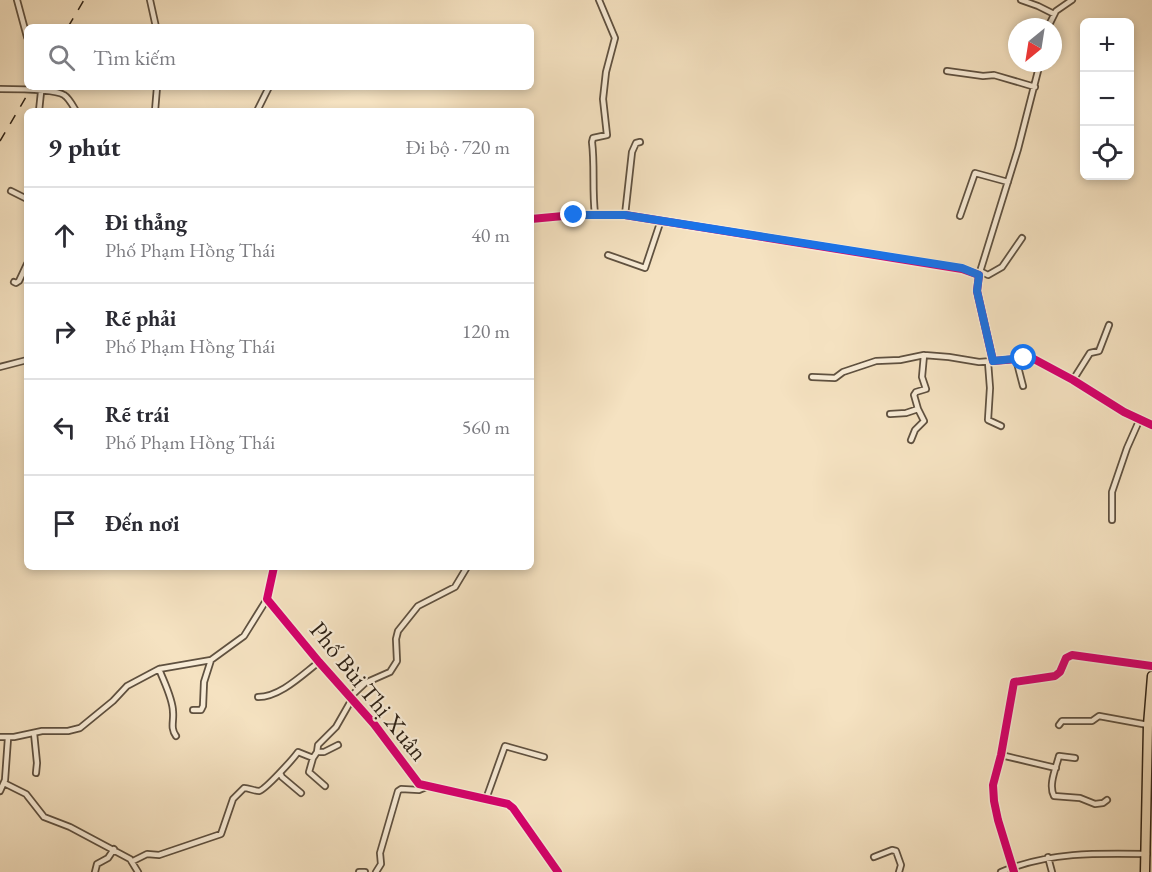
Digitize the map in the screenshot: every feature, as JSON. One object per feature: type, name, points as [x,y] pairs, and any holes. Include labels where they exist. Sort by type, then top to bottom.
[{"type":"highway","points":[[1145,872],[1148,725],[1152,676]]},
{"type":"street","points":[[17,0],[24,26]]},
{"type":"street","points":[[150,0],[155,24]]},
{"type":"street","points":[[595,214],[592,189],[594,165],[592,142],[594,138],[607,135],[603,99],[606,72],[615,38],[599,0]]},
{"type":"street","points":[[1021,0],[1054,14]]},
{"type":"street","points":[[1052,18],[1062,5],[1072,0]]},
{"type":"street","points":[[947,71],[983,76],[994,75],[1035,87]]},
{"type":"street","points":[[1001,426],[988,420],[991,362],[977,291],[980,273],[1038,72]]},
{"type":"street","points":[[0,89],[24,88]]},
{"type":"street","points":[[34,90],[64,95],[74,108]]},
{"type":"street","points":[[155,108],[157,90]]},
{"type":"street","points":[[258,108],[267,90]]},
{"type":"street","points":[[39,108],[40,92]]},
{"type":"street","points":[[625,215],[632,152],[636,144],[640,142]]},
{"type":"street","points":[[960,216],[975,173],[1008,182]]},
{"type":"street","points":[[10,191],[24,198]]},
{"type":"street","points":[[534,219],[595,214],[625,215],[962,268],[988,275],[1002,267],[1022,238]]},
{"type":"street","points":[[608,255],[644,268],[661,220]]},
{"type":"street","points":[[14,282],[20,281],[24,271]]},
{"type":"street","points":[[1073,380],[1090,353],[1099,351],[1109,325]]},
{"type":"street","points":[[911,440],[915,430],[924,421],[918,409],[915,393],[926,388],[922,377],[924,355]]},
{"type":"street","points":[[812,377],[835,378],[848,370],[876,361],[900,360],[924,355],[991,362],[1032,358],[1073,380],[1139,421],[1152,425]]},
{"type":"street","points":[[1016,359],[1023,386]]},
{"type":"street","points":[[0,367],[24,361]]},
{"type":"street","points":[[890,414],[906,413],[918,409]]},
{"type":"street","points":[[1112,520],[1112,492],[1139,421]]},
{"type":"street","points":[[0,737],[8,738],[80,728],[127,686],[159,669],[211,660],[244,636],[267,599],[273,570]]},
{"type":"street","points":[[325,786],[309,772],[312,758],[320,743],[336,727],[351,698],[365,683],[390,672],[397,661],[397,634],[418,606],[455,587],[465,570]]},
{"type":"street","name":"Phố Bùi Thị Xuân","points":[[267,599],[374,724],[417,781],[426,787],[503,802],[513,808],[558,872]]},
{"type":"street","points":[[1013,869],[994,801],[993,780],[1001,755],[1015,680],[1055,676],[1060,672],[1066,658],[1072,655],[1152,666]]},
{"type":"street","points":[[193,710],[201,710],[203,706],[204,682],[211,660]]},
{"type":"street","points":[[258,696],[270,695],[283,688],[319,662]]},
{"type":"street","points":[[159,669],[174,711],[172,731],[176,736]]},
{"type":"street","points":[[1059,725],[1062,721],[1092,721],[1099,717],[1148,725]]},
{"type":"street","points":[[34,733],[38,764],[36,773]]},
{"type":"street","points":[[0,791],[4,783],[8,738]]},
{"type":"street","points":[[317,752],[327,752],[338,745]]},
{"type":"street","points":[[484,798],[505,746],[544,757]]},
{"type":"street","points":[[133,861],[147,854],[159,855],[219,836],[231,802],[235,797],[246,788],[260,791],[298,752],[312,758]]},
{"type":"street","points":[[1001,755],[1056,768]]},
{"type":"street","points":[[1075,758],[1059,756],[1051,790],[1054,796],[1080,798],[1095,804],[1107,800]]},
{"type":"street","points":[[280,773],[301,793]]},
{"type":"street","points":[[4,783],[26,794],[44,817],[66,825],[133,861],[138,872]]},
{"type":"street","points":[[376,872],[381,864],[380,853],[398,791],[401,789],[419,790],[426,787]]},
{"type":"street","points":[[95,872],[97,864],[106,859],[114,849]]},
{"type":"street","points":[[874,857],[890,851],[896,852],[900,865],[899,872]]},
{"type":"street","points":[[1001,872],[1048,857],[1082,853],[1147,854]]},
{"type":"street","points":[[1048,857],[1052,872]]},
{"type":"street","points":[[359,872],[365,872]]},
{"type":"railway","points":[[70,24],[84,0]]},
{"type":"railway","points":[[0,141],[30,90]]},
{"type":"cycle path","points":[[534,219],[574,215],[625,215],[962,269],[979,275],[977,291],[993,361],[1032,358],[1124,412],[1152,425]]},
{"type":"cycle path","points":[[273,570],[267,599],[374,724],[419,784],[508,804],[558,872]]},
{"type":"cycle path","points":[[1014,872],[998,820],[993,785],[1001,755],[1014,682],[1055,676],[1060,672],[1066,658],[1072,655],[1152,666]]},
{"type":"route","points":[[574,215],[625,215],[962,268],[979,275],[977,291],[993,361],[1024,358]]}]
